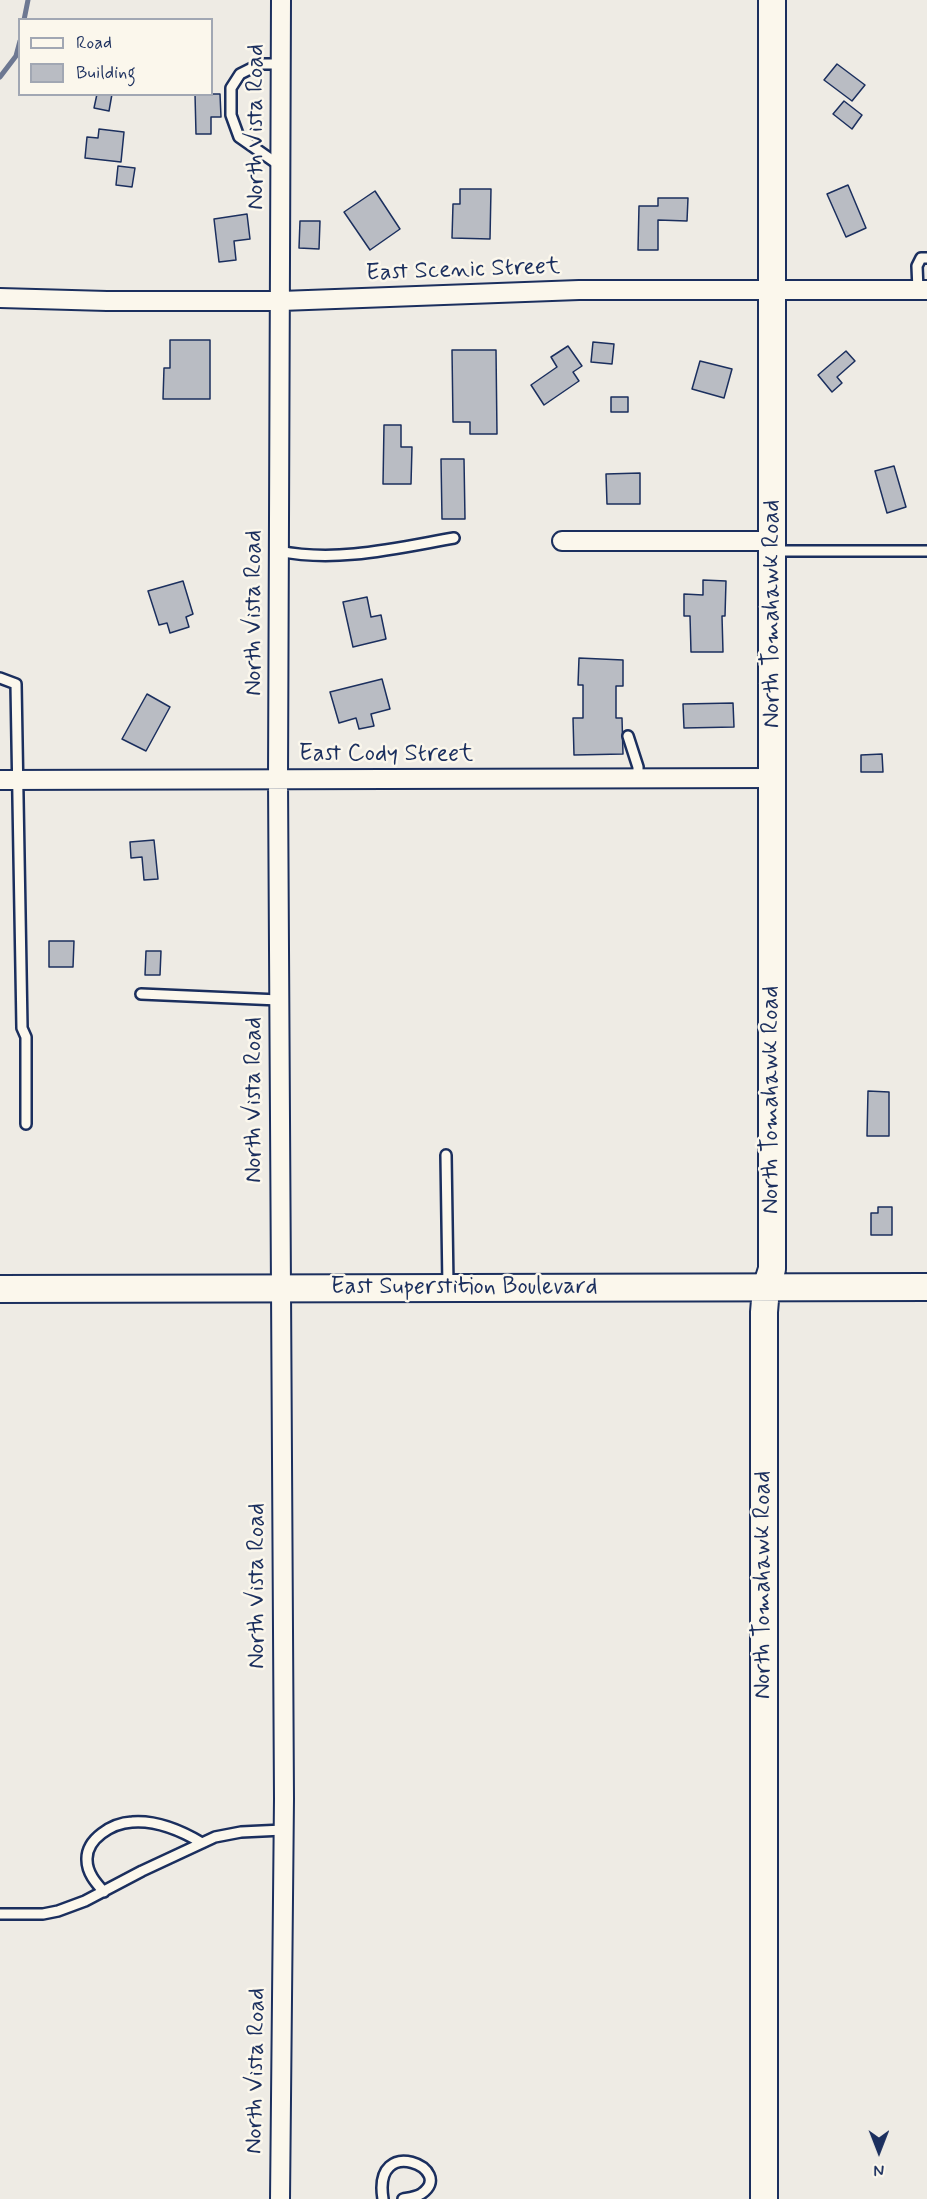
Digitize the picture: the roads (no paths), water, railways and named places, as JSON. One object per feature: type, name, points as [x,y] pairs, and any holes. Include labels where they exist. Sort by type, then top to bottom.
[{"type":"street","name":"North Vista Road","points":[[280,2199],[284,1830],[278,779],[281,0]]},
{"type":"street","name":"North Tomahawk Road","points":[[764,2199],[766,1288],[772,1269],[772,0]]},
{"type":"street","name":"East Scenic Street","points":[[0,298],[107,301],[281,301],[579,290],[923,290]]},
{"type":"street","points":[[562,541],[772,546]]},
{"type":"street","name":"East Cody Street","points":[[9,780],[773,778]]},
{"type":"street","name":"East Superstition Boulevard","points":[[0,1289],[927,1287]]},
{"type":"lane","points":[[281,64],[260,64],[240,74],[231,88],[231,115],[239,137],[281,166]]},
{"type":"lane","points":[[923,290],[917,266],[921,258],[927,258]]},
{"type":"lane","points":[[279,551],[303,556],[369,553],[454,538]]},
{"type":"lane","points":[[772,546],[927,550]]},
{"type":"lane","points":[[0,678],[16,684],[9,780],[22,1028],[26,1037],[26,1124]]},
{"type":"lane","points":[[628,736],[638,767],[638,779]]},
{"type":"lane","points":[[141,994],[279,1000]]},
{"type":"lane","points":[[446,1155],[448,1288]]},
{"type":"lane","points":[[104,1892],[93,1879],[87,1862],[88,1850],[93,1842],[109,1829],[131,1822],[151,1823],[184,1832],[202,1843]]},
{"type":"lane","points":[[0,1914],[42,1914],[58,1911],[104,1892],[142,1871],[215,1837],[241,1832],[284,1830]]},
{"type":"lane","points":[[383,2199],[384,2173],[389,2167],[399,2162],[419,2163],[430,2176],[429,2182],[421,2194],[403,2199]]},
{"type":"waterway","points":[[24,18],[28,0]]},
{"type":"waterway","points":[[0,77],[16,56],[18,48]]}]
